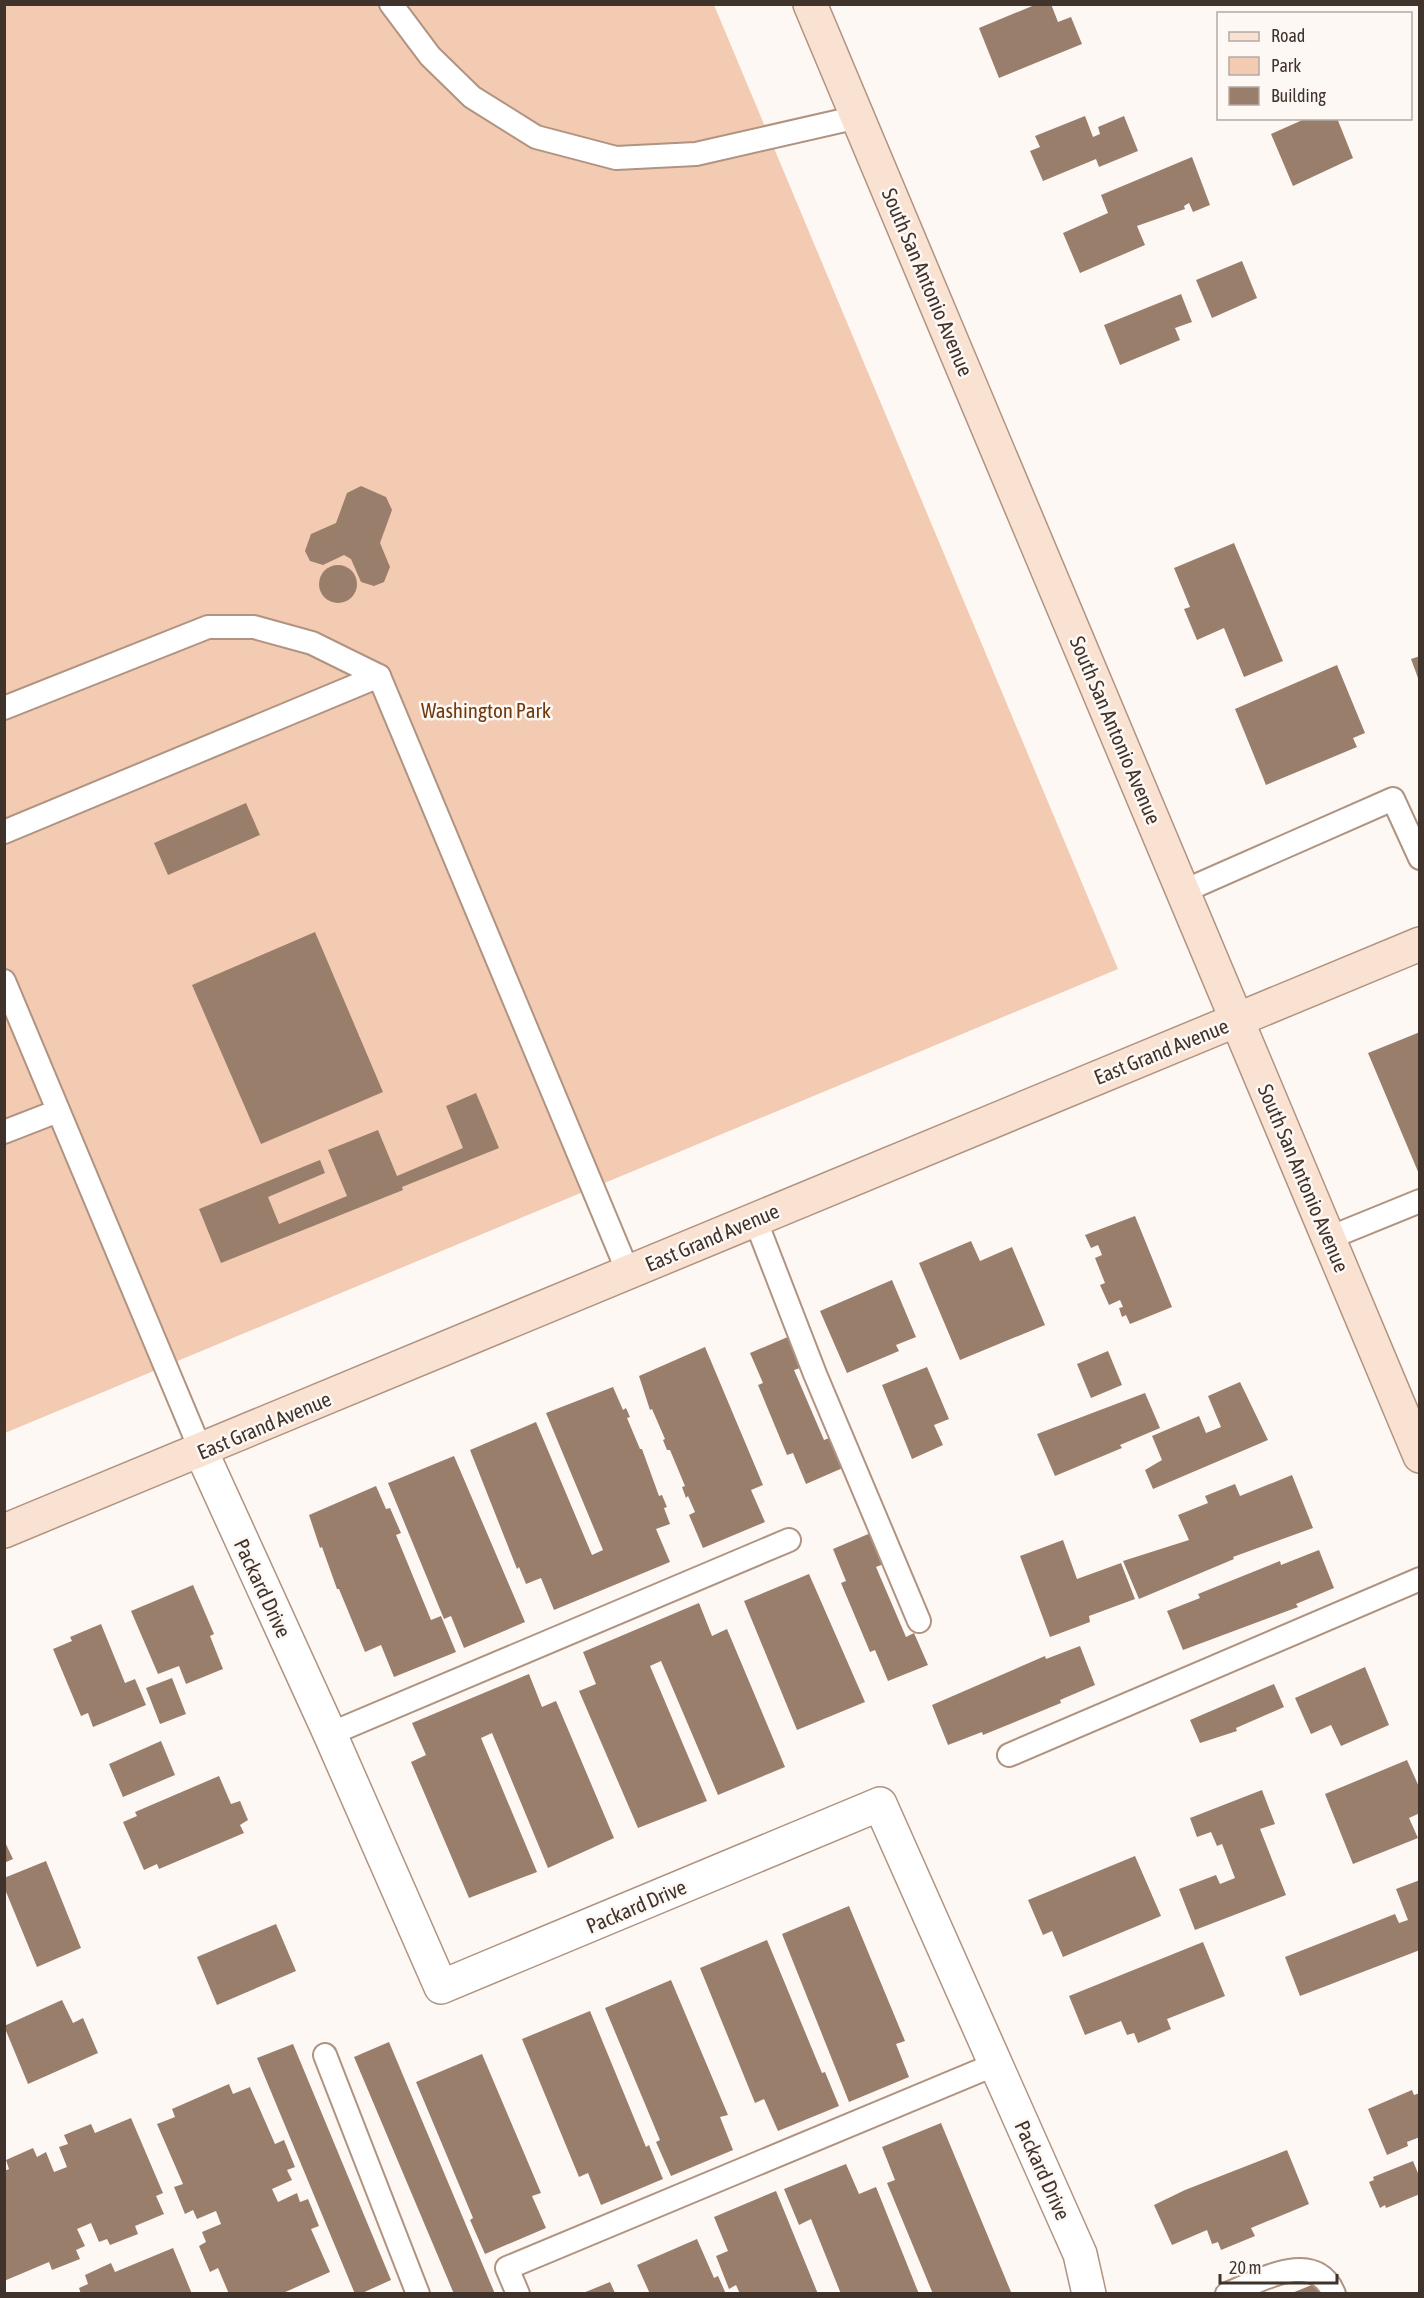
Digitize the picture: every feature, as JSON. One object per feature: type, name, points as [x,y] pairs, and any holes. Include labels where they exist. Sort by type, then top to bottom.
[{"type":"street","name":"South San Antonio Avenue","points":[[810,4],[1238,1019],[1419,1456]]},
{"type":"street","name":"East Grand Avenue","points":[[4,1531],[1419,944]]},
{"type":"street","name":"Packard Drive","points":[[201,1451],[330,1734],[441,1987],[880,1804],[1080,2254],[1089,2294]]},
{"type":"lane","points":[[391,4],[430,56],[472,97],[536,137],[616,158],[696,154],[858,117]]},
{"type":"lane","points":[[4,708],[208,627],[254,627],[312,643],[379,676],[628,1272]]},
{"type":"lane","points":[[4,832],[379,676]]},
{"type":"lane","points":[[1184,891],[1393,799],[1419,858]]},
{"type":"lane","points":[[4,981],[201,1451]]},
{"type":"lane","points":[[4,1132],[58,1111]]},
{"type":"lane","points":[[1329,1238],[1419,1201]]},
{"type":"lane","points":[[755,1219],[815,1374],[919,1621]]},
{"type":"lane","points":[[330,1734],[789,1540]]},
{"type":"lane","points":[[1009,1755],[1419,1579]]},
{"type":"lane","points":[[326,2055],[418,2294]]},
{"type":"lane","points":[[518,2294],[507,2268],[996,2064]]},
{"type":"lane","points":[[1227,2294],[1289,2270],[1307,2269],[1321,2274],[1330,2283],[1334,2294]]},
{"type":"green space","name":"Washington Park","points":[[4,5],[714,5],[1118,969],[5,1433]]},
{"type":"building","points":[[1037,4],[1051,4],[1058,22],[1071,17],[1082,44],[999,78],[979,28]]},
{"type":"building","points":[[1085,116],[1093,137],[1100,134],[1098,127],[1124,116],[1138,151],[1099,167],[1096,159],[1043,181],[1030,151],[1040,147],[1035,136]]},
{"type":"building","points":[[1302,120],[1338,120],[1353,158],[1293,186],[1271,134]]},
{"type":"building","points":[[1192,157],[1210,205],[1193,212],[1189,203],[1184,206],[1185,209],[1137,226],[1145,245],[1080,273],[1063,233],[1108,213],[1101,195]]},
{"type":"building","points":[[1242,261],[1257,298],[1212,318],[1196,280]]},
{"type":"building","points":[[1181,294],[1192,322],[1175,328],[1180,340],[1120,365],[1104,325]]},
{"type":"building","points":[[361,486],[386,497],[392,510],[380,543],[390,567],[384,582],[374,586],[361,582],[351,559],[344,555],[323,565],[310,561],[305,551],[311,534],[336,523],[347,493]]},
{"type":"building","points":[[1234,543],[1283,661],[1244,677],[1224,628],[1197,640],[1184,609],[1190,607],[1174,568]]},
{"type":"building","points":[[338,565],[351,571],[357,584],[351,597],[338,603],[325,597],[319,584],[325,571]]},
{"type":"building","points":[[1420,656],[1420,677],[1418,678],[1411,659]]},
{"type":"building","points":[[1337,665],[1365,733],[1353,738],[1357,747],[1266,785],[1235,709]]},
{"type":"building","points":[[246,803],[260,835],[168,875],[154,843]]},
{"type":"building","points":[[315,932],[383,1092],[261,1144],[192,985]]},
{"type":"building","points":[[1420,1032],[1420,1174],[1419,1174],[1368,1053]]},
{"type":"building","points":[[476,1093],[499,1148],[402,1187],[403,1190],[221,1263],[199,1209],[320,1160],[325,1173],[268,1197],[279,1224],[347,1196],[328,1150],[378,1130],[397,1176],[463,1148],[446,1106]]},
{"type":"building","points":[[1135,1216],[1172,1307],[1130,1324],[1126,1315],[1122,1317],[1119,1308],[1123,1307],[1120,1300],[1109,1305],[1100,1285],[1105,1283],[1095,1258],[1102,1255],[1098,1245],[1091,1248],[1085,1235]]},
{"type":"building","points":[[971,1241],[980,1261],[1012,1247],[1045,1325],[960,1360],[919,1263]]},
{"type":"building","points":[[892,1280],[916,1337],[896,1345],[899,1351],[847,1373],[820,1311]]},
{"type":"building","points":[[790,1336],[803,1367],[794,1370],[824,1440],[832,1437],[845,1467],[806,1484],[793,1453],[787,1455],[758,1385],[763,1383],[750,1353]]},
{"type":"building","points":[[705,1347],[763,1485],[751,1490],[765,1522],[703,1548],[689,1515],[695,1512],[688,1496],[686,1498],[682,1487],[685,1486],[670,1450],[667,1450],[663,1440],[665,1439],[652,1409],[650,1410],[639,1376]]},
{"type":"building","points":[[1108,1351],[1122,1385],[1091,1398],[1077,1364]]},
{"type":"building","points":[[927,1367],[949,1419],[934,1425],[943,1445],[912,1459],[882,1385]]},
{"type":"building","points":[[1240,1382],[1268,1440],[1153,1489],[1145,1470],[1162,1460],[1152,1436],[1199,1416],[1206,1433],[1221,1427],[1208,1396]]},
{"type":"building","points":[[613,1387],[623,1410],[626,1408],[630,1417],[627,1418],[640,1449],[642,1449],[659,1496],[662,1495],[667,1507],[664,1508],[670,1524],[656,1529],[670,1562],[554,1610],[541,1578],[526,1584],[519,1567],[517,1569],[470,1450],[536,1422],[592,1555],[603,1550],[546,1413]]},
{"type":"building","points":[[1145,1393],[1160,1428],[1120,1445],[1122,1448],[1055,1476],[1037,1434]]},
{"type":"building","points":[[454,1456],[525,1622],[464,1648],[451,1616],[444,1619],[388,1483]]},
{"type":"building","points":[[1292,1475],[1313,1528],[1233,1557],[1234,1559],[1139,1599],[1123,1561],[1189,1540],[1178,1515],[1208,1503],[1205,1496],[1235,1484],[1240,1496]]},
{"type":"building","points":[[376,1486],[386,1509],[390,1508],[401,1533],[396,1535],[431,1620],[441,1616],[456,1652],[394,1677],[381,1645],[365,1652],[339,1589],[337,1589],[322,1547],[320,1548],[309,1515]]},
{"type":"building","points":[[873,1532],[886,1563],[876,1567],[906,1637],[914,1633],[928,1665],[888,1681],[875,1650],[870,1652],[841,1583],[846,1581],[833,1549]]},
{"type":"building","points":[[1063,1540],[1077,1579],[1121,1563],[1135,1599],[1089,1616],[1090,1622],[1050,1637],[1020,1556]]},
{"type":"building","points":[[1319,1550],[1334,1588],[1296,1604],[1298,1607],[1183,1650],[1167,1611],[1200,1598],[1198,1594],[1280,1561],[1281,1565]]},
{"type":"building","points":[[809,1574],[865,1702],[797,1730],[744,1601]]},
{"type":"building","points":[[193,1585],[214,1634],[210,1636],[223,1669],[186,1684],[179,1666],[158,1674],[131,1611]]},
{"type":"building","points":[[699,1603],[712,1636],[727,1629],[785,1767],[718,1795],[661,1661],[650,1666],[707,1801],[638,1828],[579,1691],[596,1684],[583,1652]]},
{"type":"building","points":[[101,1624],[125,1683],[135,1679],[146,1705],[93,1727],[88,1713],[81,1716],[53,1649],[72,1641],[70,1637]]},
{"type":"building","points":[[1080,1646],[1095,1685],[1060,1700],[1061,1703],[983,1735],[982,1732],[948,1745],[932,1705],[1045,1656],[1046,1659]]},
{"type":"building","points":[[1365,1667],[1389,1725],[1341,1746],[1331,1725],[1311,1734],[1295,1698]]},
{"type":"building","points":[[529,1674],[542,1707],[556,1701],[614,1838],[548,1868],[492,1733],[481,1738],[537,1872],[469,1898],[411,1762],[426,1755],[412,1723]]},
{"type":"building","points":[[172,1678],[186,1714],[160,1724],[146,1688]]},
{"type":"building","points":[[1274,1684],[1284,1707],[1236,1728],[1237,1731],[1200,1743],[1190,1720]]},
{"type":"building","points":[[161,1741],[175,1775],[123,1797],[109,1764]]},
{"type":"building","points":[[1407,1760],[1420,1789],[1420,1813],[1409,1818],[1418,1838],[1353,1864],[1325,1794]]},
{"type":"building","points":[[219,1776],[231,1804],[240,1801],[248,1820],[240,1825],[244,1833],[159,1869],[157,1864],[144,1870],[123,1822],[137,1816],[135,1812]]},
{"type":"building","points":[[1262,1790],[1275,1824],[1260,1829],[1286,1895],[1195,1930],[1179,1889],[1216,1875],[1220,1884],[1235,1878],[1222,1844],[1217,1846],[1211,1832],[1197,1837],[1190,1818]]},
{"type":"building","points":[[4,1840],[13,1859],[4,1863]]},
{"type":"building","points":[[1135,1856],[1161,1916],[1063,1957],[1052,1931],[1043,1935],[1028,1900]]},
{"type":"building","points":[[46,1861],[81,1948],[37,1967],[4,1887],[4,1878]]},
{"type":"building","points":[[1420,1880],[1420,1950],[1300,1996],[1285,1957],[1395,1914],[1399,1923],[1408,1920],[1396,1889]]},
{"type":"building","points":[[849,1906],[905,2041],[896,2044],[909,2077],[849,2102],[782,1934]]},
{"type":"building","points":[[276,1924],[296,1971],[217,2005],[197,1957]]},
{"type":"building","points":[[767,1940],[822,2073],[825,2072],[839,2106],[778,2131],[764,2099],[755,2103],[700,1968]]},
{"type":"building","points":[[1203,1942],[1225,1996],[1167,2019],[1171,2029],[1138,2043],[1134,2033],[1127,2035],[1121,2021],[1085,2035],[1069,1996]]},
{"type":"building","points":[[671,1980],[728,2115],[720,2117],[733,2150],[671,2176],[656,2142],[660,2140],[605,2008]]},
{"type":"building","points":[[62,2000],[73,2023],[83,2018],[98,2053],[28,2084],[4,2026]]},
{"type":"building","points":[[590,2011],[646,2147],[649,2145],[663,2179],[601,2205],[588,2173],[579,2177],[522,2039]]},
{"type":"building","points":[[389,2042],[495,2294],[454,2294],[354,2057]]},
{"type":"building","points":[[293,2044],[391,2280],[360,2294],[355,2294],[257,2058]]},
{"type":"building","points":[[482,2054],[541,2193],[532,2196],[546,2228],[485,2254],[470,2220],[473,2218],[416,2082]]},
{"type":"building","points":[[229,2084],[233,2094],[250,2087],[275,2144],[284,2140],[295,2167],[287,2170],[292,2180],[272,2189],[278,2202],[297,2193],[300,2202],[308,2199],[319,2226],[311,2229],[330,2272],[281,2294],[229,2294],[218,2268],[210,2272],[199,2246],[206,2242],[202,2232],[221,2224],[216,2211],[197,2219],[193,2210],[185,2214],[174,2187],[183,2184],[157,2124],[175,2117],[172,2109]]},
{"type":"building","points":[[1412,2090],[1414,2095],[1420,2093],[1420,2137],[1407,2142],[1408,2146],[1387,2155],[1368,2109]]},
{"type":"building","points":[[131,2118],[163,2193],[156,2196],[164,2214],[135,2226],[138,2234],[110,2245],[107,2239],[99,2242],[91,2223],[77,2229],[85,2246],[76,2250],[80,2259],[52,2270],[49,2262],[4,2281],[4,2171],[9,2169],[6,2160],[33,2148],[37,2157],[46,2152],[54,2172],[67,2167],[59,2147],[68,2144],[64,2135],[91,2124],[95,2133]]},
{"type":"building","points":[[941,2123],[1011,2292],[1007,2294],[933,2294],[887,2183],[895,2180],[882,2147]]},
{"type":"building","points":[[1287,2150],[1309,2204],[1251,2228],[1255,2236],[1221,2250],[1218,2242],[1212,2244],[1207,2230],[1172,2245],[1154,2205],[1185,2190]]},
{"type":"building","points":[[1413,2161],[1420,2178],[1420,2194],[1386,2208],[1385,2205],[1380,2208],[1369,2182],[1374,2180],[1373,2177]]},
{"type":"building","points":[[846,2164],[859,2194],[876,2187],[919,2294],[841,2294],[811,2219],[799,2225],[784,2189]]},
{"type":"building","points":[[776,2191],[818,2294],[740,2294],[736,2285],[729,2289],[716,2256],[728,2251],[714,2217]]},
{"type":"building","points":[[697,2239],[714,2278],[718,2276],[726,2294],[650,2294],[637,2265]]},
{"type":"building","points":[[173,2248],[192,2294],[81,2294],[79,2288],[88,2284],[85,2275],[111,2263],[115,2272]]},
{"type":"building","points":[[610,2282],[615,2293],[583,2293]]},
{"type":"building","points":[[1319,2282],[1324,2293],[1292,2293]]}]
